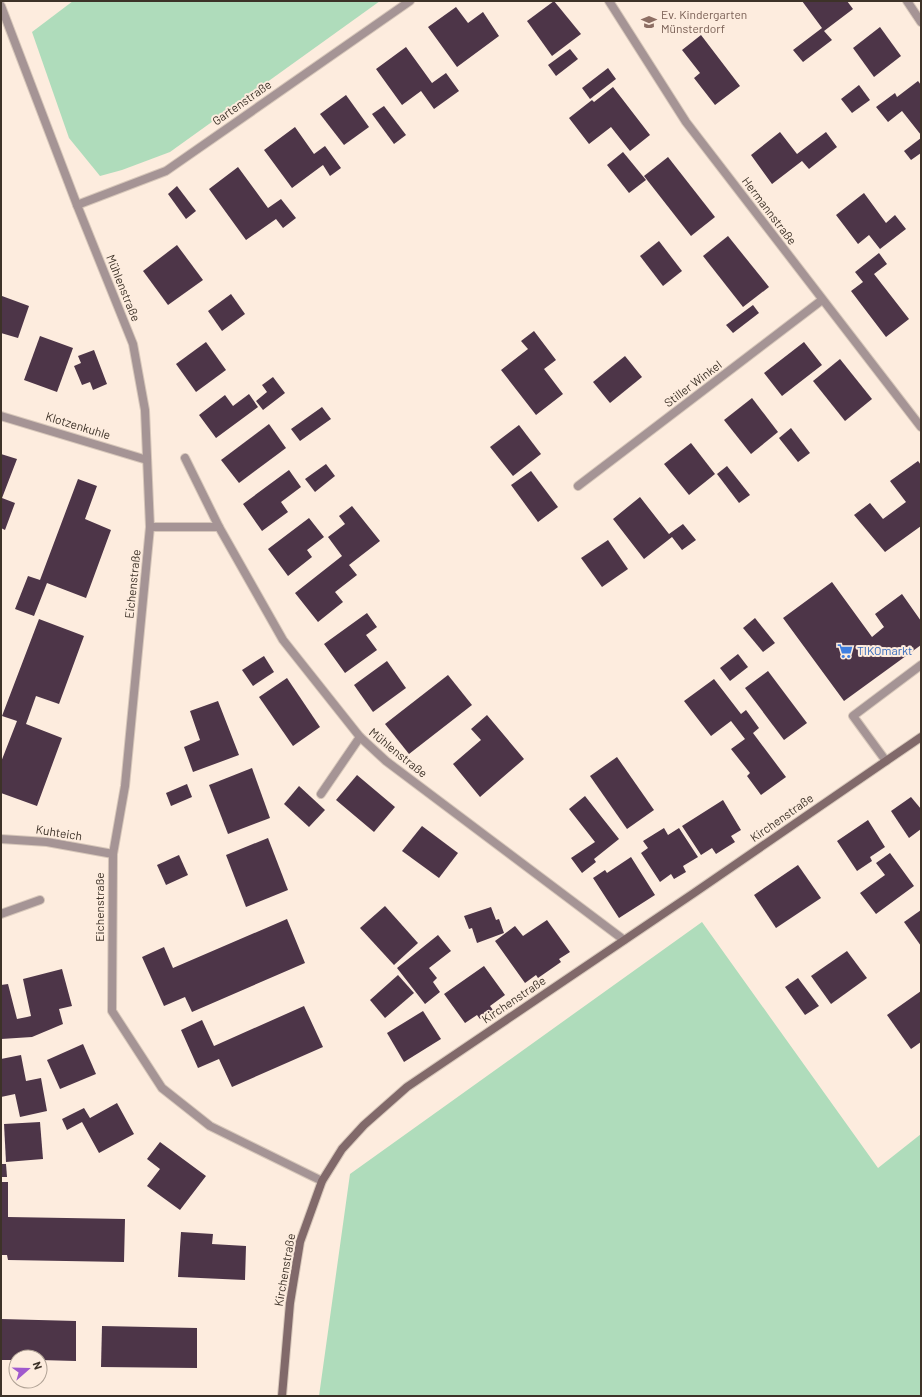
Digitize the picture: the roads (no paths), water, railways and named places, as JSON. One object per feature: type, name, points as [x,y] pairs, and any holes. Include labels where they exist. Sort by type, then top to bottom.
[{"type":"street","name":"Gartenstraße","points":[[77,205],[166,171],[410,1]]},
{"type":"street","name":"Hermannstraße","points":[[609,1],[686,122],[921,427]]},
{"type":"street","points":[[907,1],[921,22]]},
{"type":"street","name":"Mühlenstraße","points":[[1,6],[77,205],[133,344],[145,410],[150,527]]},
{"type":"street","name":"Stiller Winkel","points":[[578,486],[822,300]]},
{"type":"street","name":"Klotzenkuhle","points":[[1,416],[147,460]]},
{"type":"street","name":"Mühlenstraße","points":[[185,458],[219,527],[283,640],[360,737],[386,761],[624,940]]},
{"type":"street","points":[[150,527],[219,527]]},
{"type":"street","name":"Eichenstraße","points":[[150,527],[125,786],[112,854],[112,1011],[162,1088],[210,1126],[322,1181]]},
{"type":"street","points":[[886,761],[853,716],[921,664]]},
{"type":"street","points":[[321,794],[360,737]]},
{"type":"street","name":"Kirchenstraße","points":[[282,1396],[290,1303],[300,1242],[322,1181],[342,1149],[364,1125],[407,1088],[921,737]]},
{"type":"street","name":"Kuhteich","points":[[1,839],[47,842],[112,854]]},
{"type":"street","points":[[1,914],[40,900]]},
{"type":"place","name":"Ev. Kindergarten Münsterdorf","points":[[649,22]]},
{"type":"place","name":"TIKOmarkt","points":[[845,651]]}]
